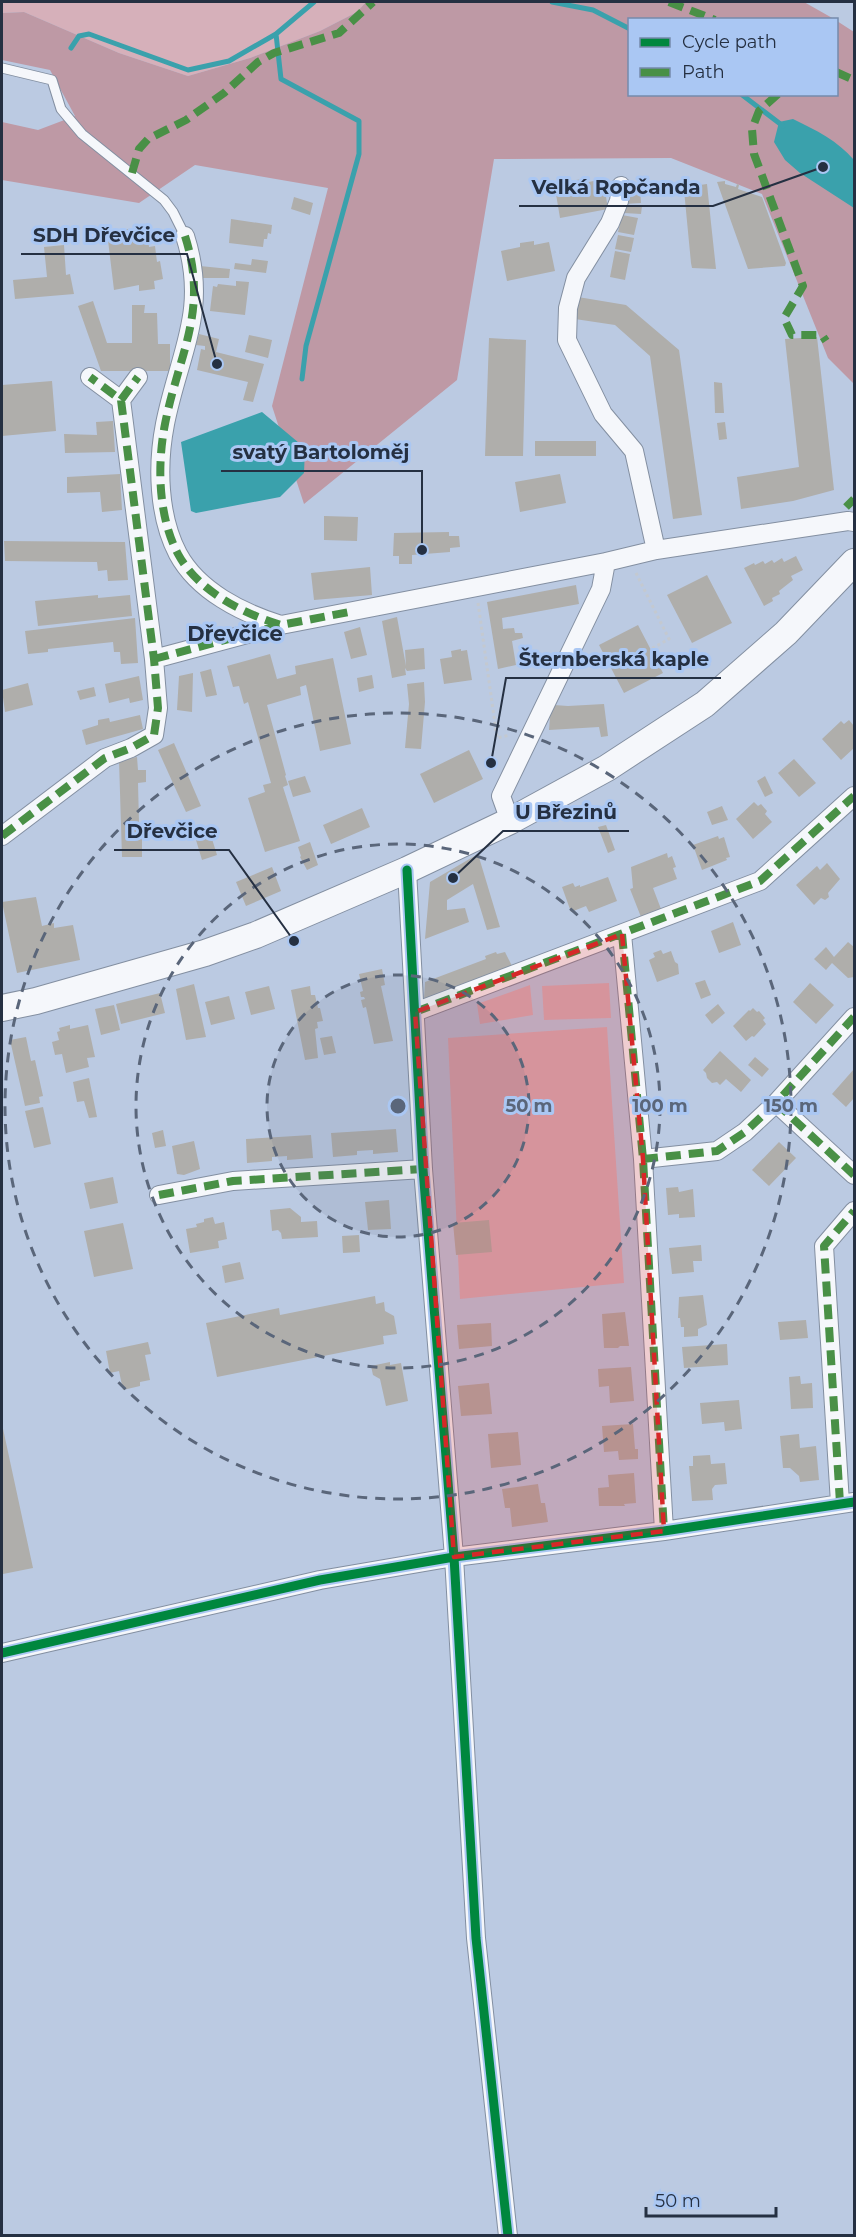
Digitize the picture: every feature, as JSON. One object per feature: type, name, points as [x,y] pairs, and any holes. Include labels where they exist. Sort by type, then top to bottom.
[{"type":"main road","points":[[2,1008],[36,1001],[256,935],[407,870],[510,821],[607,768],[705,704],[786,633],[855,562]]},
{"type":"street","points":[[621,186],[619,201],[610,223],[576,278],[568,308],[567,340],[603,414],[634,451],[656,550]]},
{"type":"street","points":[[185,236],[195,280],[194,308],[188,342],[165,423],[162,442],[161,481],[165,513],[179,555],[203,584],[243,611],[281,625]]},
{"type":"street","points":[[90,377],[121,400]]},
{"type":"street","points":[[2,836],[105,758],[131,748],[154,735],[158,708],[154,659],[121,400],[138,377]]},
{"type":"street","points":[[154,659],[281,625],[606,562],[656,550],[850,517]]},
{"type":"street","points":[[510,821],[501,796],[601,589],[606,562]]},
{"type":"street","points":[[415,1012],[760,881],[855,796]]},
{"type":"street","points":[[407,870],[423,1169],[454,1557],[476,1938],[508,2235]]},
{"type":"street","points":[[622,934],[643,1159],[664,1531]]},
{"type":"street","points":[[643,1159],[717,1151],[745,1132],[776,1103],[855,1017]]},
{"type":"street","points":[[776,1103],[855,1174]]},
{"type":"street","points":[[159,1195],[233,1181],[423,1169]]},
{"type":"street","points":[[2,1653],[320,1580],[454,1557],[664,1531],[848,1502],[824,1246],[855,1211]]},
{"type":"lane","points":[[2,68],[52,80],[61,109],[82,134],[164,200],[185,236]]},
{"type":"path","points":[[634,568],[669,639],[651,649]]},
{"type":"path","points":[[476,587],[497,738],[531,731]]},
{"type":"highlighted area","points":[[622,934],[643,1159],[664,1531],[454,1557],[415,1012]]},
{"type":"shaded area","points":[[2,2],[366,2],[357,12],[320,31],[250,58],[188,76],[119,53],[24,12],[2,13]]},
{"type":"shaded area","points":[[366,2],[804,2],[832,18],[628,18],[628,96],[838,96],[838,22],[854,32],[854,384],[828,358],[762,194],[671,158],[494,159],[457,380],[304,504],[272,406],[328,188],[195,165],[139,203],[2,180],[2,122],[38,130],[75,116],[50,70],[2,60],[2,13],[24,12],[119,53],[188,76],[250,58],[320,31],[357,12]]},
{"type":"shaded area","points":[[793,119],[834,142],[854,160],[854,208],[800,173],[785,160],[774,142],[779,122]]},
{"type":"shaded area","points":[[262,412],[305,448],[304,473],[280,497],[196,513],[191,511],[181,442]]},
{"type":"shaded area","points":[[609,983],[611,1018],[544,1020],[542,986]]},
{"type":"shaded area","points":[[530,985],[533,1015],[480,1024],[477,1004]]},
{"type":"shaded area","points":[[607,1027],[624,1283],[460,1299],[448,1038]]},
{"type":"building","points":[[583,179],[584,183],[603,179],[608,209],[560,218],[555,188],[570,185],[569,181]]},
{"type":"building","points":[[725,181],[725,184],[736,187],[737,184],[738,189],[762,197],[786,263],[785,266],[748,269],[717,182]]},
{"type":"building","points":[[707,184],[716,269],[692,268],[691,263],[684,190],[686,187]]},
{"type":"building","points":[[640,188],[641,203],[624,204],[624,190]]},
{"type":"building","points":[[294,197],[313,203],[310,215],[291,209]]},
{"type":"building","points":[[624,206],[642,206],[641,214],[624,213]]},
{"type":"building","points":[[622,215],[638,218],[634,235],[618,232]]},
{"type":"building","points":[[231,219],[272,225],[271,234],[268,233],[267,239],[264,239],[263,247],[229,243]]},
{"type":"building","points":[[142,227],[143,231],[147,230],[149,247],[155,246],[157,262],[160,261],[163,279],[154,281],[155,289],[139,291],[139,285],[114,290],[107,232]]},
{"type":"building","points":[[618,235],[634,238],[631,252],[615,249]]},
{"type":"building","points":[[534,241],[534,245],[549,242],[555,271],[507,281],[501,251],[520,247],[520,243]]},
{"type":"building","points":[[64,245],[66,275],[70,274],[74,294],[15,299],[13,280],[47,277],[44,247]]},
{"type":"building","points":[[615,251],[630,254],[625,280],[610,277]]},
{"type":"building","points":[[252,259],[268,261],[266,273],[234,269],[235,263],[251,265]]},
{"type":"building","points":[[200,266],[230,269],[229,278],[200,278]]},
{"type":"building","points":[[236,281],[249,282],[245,315],[210,311],[213,286],[217,287],[218,284],[236,286]]},
{"type":"building","points":[[578,297],[626,305],[679,350],[702,515],[673,519],[650,356],[615,325],[575,319]]},
{"type":"building","points":[[93,301],[107,343],[132,343],[132,305],[145,305],[144,313],[157,313],[158,344],[170,344],[170,371],[101,371],[78,306]]},
{"type":"building","points":[[199,334],[219,339],[216,352],[264,364],[253,402],[243,400],[248,382],[197,370],[201,349],[205,350],[205,346],[196,345]]},
{"type":"building","points":[[249,335],[272,340],[268,358],[245,352]]},
{"type":"building","points":[[817,337],[834,490],[793,501],[741,509],[737,477],[799,467],[785,339]]},
{"type":"building","points":[[489,338],[526,340],[523,456],[485,456]]},
{"type":"building","points":[[52,381],[56,431],[2,436],[2,385]]},
{"type":"building","points":[[714,382],[722,383],[724,413],[715,413]]},
{"type":"building","points":[[113,421],[115,452],[65,453],[64,434],[97,435],[96,422]]},
{"type":"building","points":[[725,422],[727,439],[719,440],[717,423]]},
{"type":"building","points":[[535,441],[596,441],[596,456],[535,456]]},
{"type":"building","points":[[120,474],[122,510],[102,512],[100,492],[67,493],[67,477]]},
{"type":"building","points":[[560,474],[566,503],[520,512],[515,482]]},
{"type":"building","points":[[324,516],[358,517],[357,541],[324,540]]},
{"type":"building","points":[[449,532],[449,536],[459,536],[460,547],[450,548],[450,552],[412,555],[412,564],[399,564],[399,556],[393,556],[394,533]]},
{"type":"building","points":[[4,541],[125,542],[128,580],[108,581],[107,570],[98,571],[97,562],[5,561]]},
{"type":"building","points":[[796,556],[803,570],[791,576],[793,580],[779,591],[780,594],[772,598],[773,601],[764,606],[744,568],[763,561],[765,564],[772,560],[774,563],[782,558],[784,562]]},
{"type":"building","points":[[370,567],[372,595],[314,600],[311,573]]},
{"type":"building","points":[[707,575],[732,623],[692,643],[667,595]]},
{"type":"building","points":[[576,585],[579,604],[502,618],[503,629],[514,628],[515,633],[522,633],[523,638],[512,641],[516,665],[498,669],[487,602]]},
{"type":"building","points":[[98,595],[98,598],[130,595],[132,616],[38,626],[35,601]]},
{"type":"building","points":[[397,617],[406,666],[405,650],[424,648],[425,669],[407,671],[405,668],[406,675],[392,678],[382,621]]},
{"type":"building","points":[[135,618],[138,663],[121,664],[120,652],[114,652],[113,642],[48,649],[48,652],[28,654],[25,631]]},
{"type":"building","points":[[638,625],[663,673],[624,693],[599,645]]},
{"type":"building","points":[[360,627],[367,655],[351,659],[344,632]]},
{"type":"building","points":[[461,649],[461,651],[467,650],[472,680],[444,684],[440,659],[452,657],[451,651]]},
{"type":"building","points":[[270,654],[277,679],[296,674],[295,666],[333,658],[351,744],[320,751],[306,685],[300,687],[301,695],[267,705],[288,785],[283,787],[300,841],[265,852],[248,798],[265,792],[263,785],[271,783],[248,702],[244,704],[239,686],[233,687],[227,666]]},
{"type":"building","points":[[211,669],[217,695],[206,697],[200,672]]},
{"type":"building","points":[[193,673],[192,712],[177,710],[179,676]]},
{"type":"building","points":[[372,675],[374,688],[359,692],[357,678]]},
{"type":"building","points":[[139,676],[143,700],[130,703],[129,698],[109,703],[105,684]]},
{"type":"building","points":[[424,682],[425,702],[421,749],[405,748],[409,704],[407,684]]},
{"type":"building","points":[[28,683],[33,705],[5,712],[2,690]]},
{"type":"building","points":[[94,687],[96,696],[80,700],[77,691]]},
{"type":"building","points":[[604,704],[608,736],[601,737],[599,727],[549,730],[554,705]]},
{"type":"building","points":[[140,715],[143,729],[86,745],[82,730],[98,725],[98,720],[109,718],[110,722]]},
{"type":"building","points":[[849,720],[854,726],[854,748],[841,760],[822,739],[841,721],[844,724]]},
{"type":"building","points":[[174,743],[201,806],[186,812],[158,750]]},
{"type":"building","points":[[469,750],[483,779],[434,803],[420,774]]},
{"type":"building","points":[[137,757],[138,770],[146,770],[146,782],[138,783],[139,823],[149,823],[149,835],[142,835],[142,857],[122,857],[119,760]]},
{"type":"building","points":[[794,759],[816,783],[799,797],[778,773]]},
{"type":"building","points":[[305,776],[311,792],[293,797],[288,781]]},
{"type":"building","points":[[765,776],[773,793],[765,797],[757,781]]},
{"type":"building","points":[[754,802],[758,806],[761,804],[767,811],[765,814],[772,822],[753,839],[736,819]]},
{"type":"building","points":[[722,806],[728,820],[712,825],[707,812]]},
{"type":"building","points":[[362,808],[370,827],[331,844],[323,825]]},
{"type":"building","points":[[606,825],[615,850],[608,853],[598,827]]},
{"type":"building","points":[[208,826],[217,855],[202,860],[193,830]]},
{"type":"building","points":[[718,836],[719,839],[724,837],[730,857],[702,870],[693,845]]},
{"type":"building","points":[[310,842],[318,865],[307,870],[298,847]]},
{"type":"building","points":[[667,853],[668,858],[672,856],[677,879],[653,888],[661,909],[641,917],[630,889],[633,888],[631,867]]},
{"type":"building","points":[[478,854],[500,927],[487,930],[473,884],[447,900],[447,910],[465,908],[469,922],[425,939],[430,882]]},
{"type":"building","points":[[827,863],[840,879],[828,893],[829,897],[825,900],[821,898],[814,905],[796,885],[817,866],[820,870]]},
{"type":"building","points":[[272,867],[281,891],[246,906],[236,882]]},
{"type":"building","points":[[608,877],[617,901],[589,912],[586,906],[571,912],[562,887],[573,883],[575,887],[580,885],[580,887]]},
{"type":"building","points":[[36,897],[42,926],[54,923],[54,928],[73,925],[80,960],[17,973],[2,902]]},
{"type":"building","points":[[733,922],[741,945],[719,953],[711,931]]},
{"type":"building","points":[[848,942],[854,947],[854,977],[848,978],[832,963],[826,970],[814,959],[826,947],[834,957]]},
{"type":"building","points":[[661,950],[663,954],[671,951],[678,964],[679,974],[657,982],[649,960],[655,957],[653,953]]},
{"type":"building","points":[[496,952],[497,954],[505,952],[512,966],[424,999],[425,982],[486,959],[485,956]]},
{"type":"building","points":[[382,969],[385,985],[381,986],[393,1041],[374,1044],[366,1007],[363,1008],[361,1000],[365,999],[361,997],[360,992],[363,991],[359,974]]},
{"type":"building","points":[[705,980],[711,995],[701,999],[695,983]]},
{"type":"building","points":[[810,983],[834,1005],[816,1024],[793,1002]]},
{"type":"building","points":[[194,984],[206,1037],[186,1040],[176,989]]},
{"type":"building","points":[[269,986],[275,1009],[251,1015],[245,992]]},
{"type":"building","points":[[310,986],[311,995],[315,995],[323,1021],[317,1022],[318,1028],[315,1029],[318,1058],[305,1060],[291,990]]},
{"type":"building","points":[[160,993],[165,1013],[121,1024],[116,1004]]},
{"type":"building","points":[[229,996],[235,1019],[211,1025],[205,1002]]},
{"type":"building","points":[[718,1004],[725,1013],[712,1024],[705,1015]]},
{"type":"building","points":[[114,1005],[120,1030],[101,1035],[95,1009]]},
{"type":"building","points":[[753,1008],[765,1018],[763,1020],[766,1024],[754,1037],[746,1041],[733,1026]]},
{"type":"building","points":[[70,1025],[70,1029],[88,1025],[95,1057],[87,1058],[89,1067],[66,1073],[62,1054],[55,1055],[52,1042],[59,1040],[57,1032],[60,1031],[59,1028]]},
{"type":"building","points":[[332,1036],[336,1053],[324,1055],[320,1038]]},
{"type":"building","points":[[26,1037],[31,1061],[35,1060],[43,1096],[39,1097],[40,1103],[25,1106],[10,1040]]},
{"type":"building","points":[[720,1051],[751,1080],[741,1092],[726,1079],[720,1085],[717,1082],[712,1083],[707,1078],[703,1070]]},
{"type":"building","points":[[755,1057],[769,1069],[762,1077],[748,1065]]},
{"type":"building","points":[[854,1069],[854,1098],[846,1107],[832,1094]]},
{"type":"building","points":[[89,1078],[97,1117],[89,1118],[84,1101],[77,1102],[73,1082]]},
{"type":"building","points":[[43,1107],[51,1144],[34,1148],[25,1111]]},
{"type":"building","points":[[396,1129],[398,1152],[373,1154],[373,1150],[357,1151],[357,1155],[333,1157],[331,1133]]},
{"type":"building","points":[[163,1130],[166,1146],[155,1148],[152,1133]]},
{"type":"building","points":[[311,1135],[313,1158],[287,1160],[287,1156],[272,1157],[272,1161],[247,1163],[246,1139]]},
{"type":"building","points":[[194,1141],[200,1169],[184,1175],[177,1174],[172,1146]]},
{"type":"building","points":[[779,1142],[796,1158],[769,1186],[752,1170]]},
{"type":"building","points":[[113,1177],[118,1203],[90,1209],[84,1183]]},
{"type":"building","points":[[678,1187],[679,1192],[693,1189],[695,1217],[679,1218],[679,1214],[668,1215],[666,1188]]},
{"type":"building","points":[[389,1200],[391,1229],[368,1230],[365,1202]]},
{"type":"building","points":[[290,1208],[301,1217],[301,1222],[317,1221],[318,1237],[282,1239],[278,1230],[272,1231],[270,1210]]},
{"type":"building","points":[[213,1217],[215,1224],[224,1222],[227,1239],[218,1241],[219,1248],[190,1253],[186,1229],[197,1227],[196,1224],[204,1222],[204,1219]]},
{"type":"building","points":[[489,1220],[492,1252],[456,1255],[453,1223]]},
{"type":"building","points":[[123,1223],[133,1269],[94,1277],[84,1231]]},
{"type":"building","points":[[359,1235],[360,1252],[343,1253],[342,1236]]},
{"type":"building","points":[[701,1245],[702,1261],[693,1261],[694,1272],[672,1274],[669,1248]]},
{"type":"building","points":[[240,1262],[244,1279],[225,1283],[222,1266]]},
{"type":"building","points":[[703,1295],[707,1325],[698,1329],[698,1336],[684,1337],[684,1327],[681,1327],[680,1318],[678,1318],[679,1297]]},
{"type":"building","points":[[375,1296],[376,1304],[384,1302],[385,1311],[394,1316],[397,1334],[383,1336],[384,1344],[217,1377],[206,1323],[279,1308],[280,1315]]},
{"type":"building","points":[[625,1312],[629,1346],[604,1348],[602,1314]]},
{"type":"building","points":[[806,1320],[808,1338],[780,1340],[778,1322]]},
{"type":"building","points":[[491,1323],[492,1346],[459,1349],[457,1325]]},
{"type":"building","points":[[148,1342],[151,1354],[145,1355],[150,1380],[140,1382],[140,1386],[123,1390],[119,1371],[110,1373],[106,1351]]},
{"type":"building","points":[[727,1344],[728,1365],[684,1368],[682,1347]]},
{"type":"building","points":[[390,1362],[390,1365],[401,1363],[408,1401],[386,1406],[380,1379],[373,1375],[371,1366]]},
{"type":"building","points":[[631,1367],[634,1401],[610,1403],[609,1386],[599,1387],[598,1369]]},
{"type":"building","points":[[800,1376],[801,1384],[812,1383],[813,1408],[791,1409],[789,1377]]},
{"type":"building","points":[[489,1383],[492,1414],[461,1416],[458,1386]]},
{"type":"building","points":[[739,1400],[742,1429],[725,1431],[724,1422],[702,1424],[700,1403]]},
{"type":"building","points":[[2,1424],[33,1568],[3,1574],[2,1567]]},
{"type":"building","points":[[633,1424],[638,1459],[619,1460],[618,1451],[604,1452],[602,1426]]},
{"type":"building","points":[[518,1432],[521,1465],[491,1468],[488,1434]]},
{"type":"building","points":[[799,1434],[800,1448],[816,1446],[819,1480],[800,1482],[799,1476],[790,1468],[783,1468],[780,1436]]},
{"type":"building","points":[[710,1455],[711,1464],[725,1463],[727,1484],[715,1485],[712,1489],[713,1500],[692,1501],[689,1466],[693,1466],[693,1456]]},
{"type":"building","points":[[634,1473],[636,1503],[624,1504],[625,1506],[599,1506],[598,1488],[609,1487],[608,1475]]},
{"type":"building","points":[[538,1484],[541,1503],[545,1503],[548,1522],[512,1527],[510,1508],[505,1508],[502,1489]]},
{"type":"waterway","points":[[302,379],[306,346],[359,154],[359,121],[281,79],[276,34],[314,2]]},
{"type":"waterway","points":[[552,2],[593,10],[628,28]]},
{"type":"waterway","points":[[71,48],[79,36],[89,34],[188,70],[229,61],[276,34]]},
{"type":"waterway","points":[[744,96],[783,126]]},
{"type":"marked path","points":[[132,173],[139,149],[148,139],[186,120],[224,93],[258,62],[274,53],[339,33],[373,2]]},
{"type":"marked path","points":[[669,2],[710,18]]},
{"type":"marked path","points":[[838,73],[854,80]]},
{"type":"marked path","points":[[776,96],[759,111],[752,129],[754,154],[803,286],[784,318],[792,335],[822,335],[826,341]]},
{"type":"marked path","points":[[185,236],[192,263],[193,310],[162,440],[160,473],[166,523],[178,554],[197,579],[209,590],[251,614],[281,625]]},
{"type":"marked path","points":[[2,836],[105,758],[131,748],[154,735],[158,708],[154,659],[121,400],[90,377]]},
{"type":"marked path","points":[[121,400],[138,377]]},
{"type":"marked path","points":[[846,507],[854,499]]},
{"type":"marked path","points":[[154,659],[281,625],[349,612]]},
{"type":"marked path","points":[[415,1012],[760,881],[854,796]]},
{"type":"marked path","points":[[622,934],[643,1159],[664,1531]]},
{"type":"marked path","points":[[643,1159],[717,1151],[745,1132],[776,1103],[854,1017]]},
{"type":"marked path","points":[[776,1103],[854,1175]]},
{"type":"marked path","points":[[159,1195],[233,1181],[423,1169]]},
{"type":"marked path","points":[[840,1503],[824,1246],[854,1211]]},
{"type":"cycle path","points":[[407,870],[423,1169],[454,1557],[476,1938],[508,2236]]},
{"type":"cycle path","points":[[2,1653],[320,1580],[454,1557],[664,1531],[854,1502]]},
{"type":"place","name":"Velká Ropčanda","points":[[823,167]]},
{"type":"place","name":"SDH Dřevčice","points":[[217,364]]},
{"type":"place","name":"svatý Bartoloměj","points":[[422,550]]},
{"type":"place","name":"Šternberská kaple","points":[[491,763]]},
{"type":"place","name":"U Březinů","points":[[453,878]]},
{"type":"place","name":"Dřevčice","points":[[294,941]]},
{"type":"district","name":"Dřevčice","points":[[235,633]]}]
